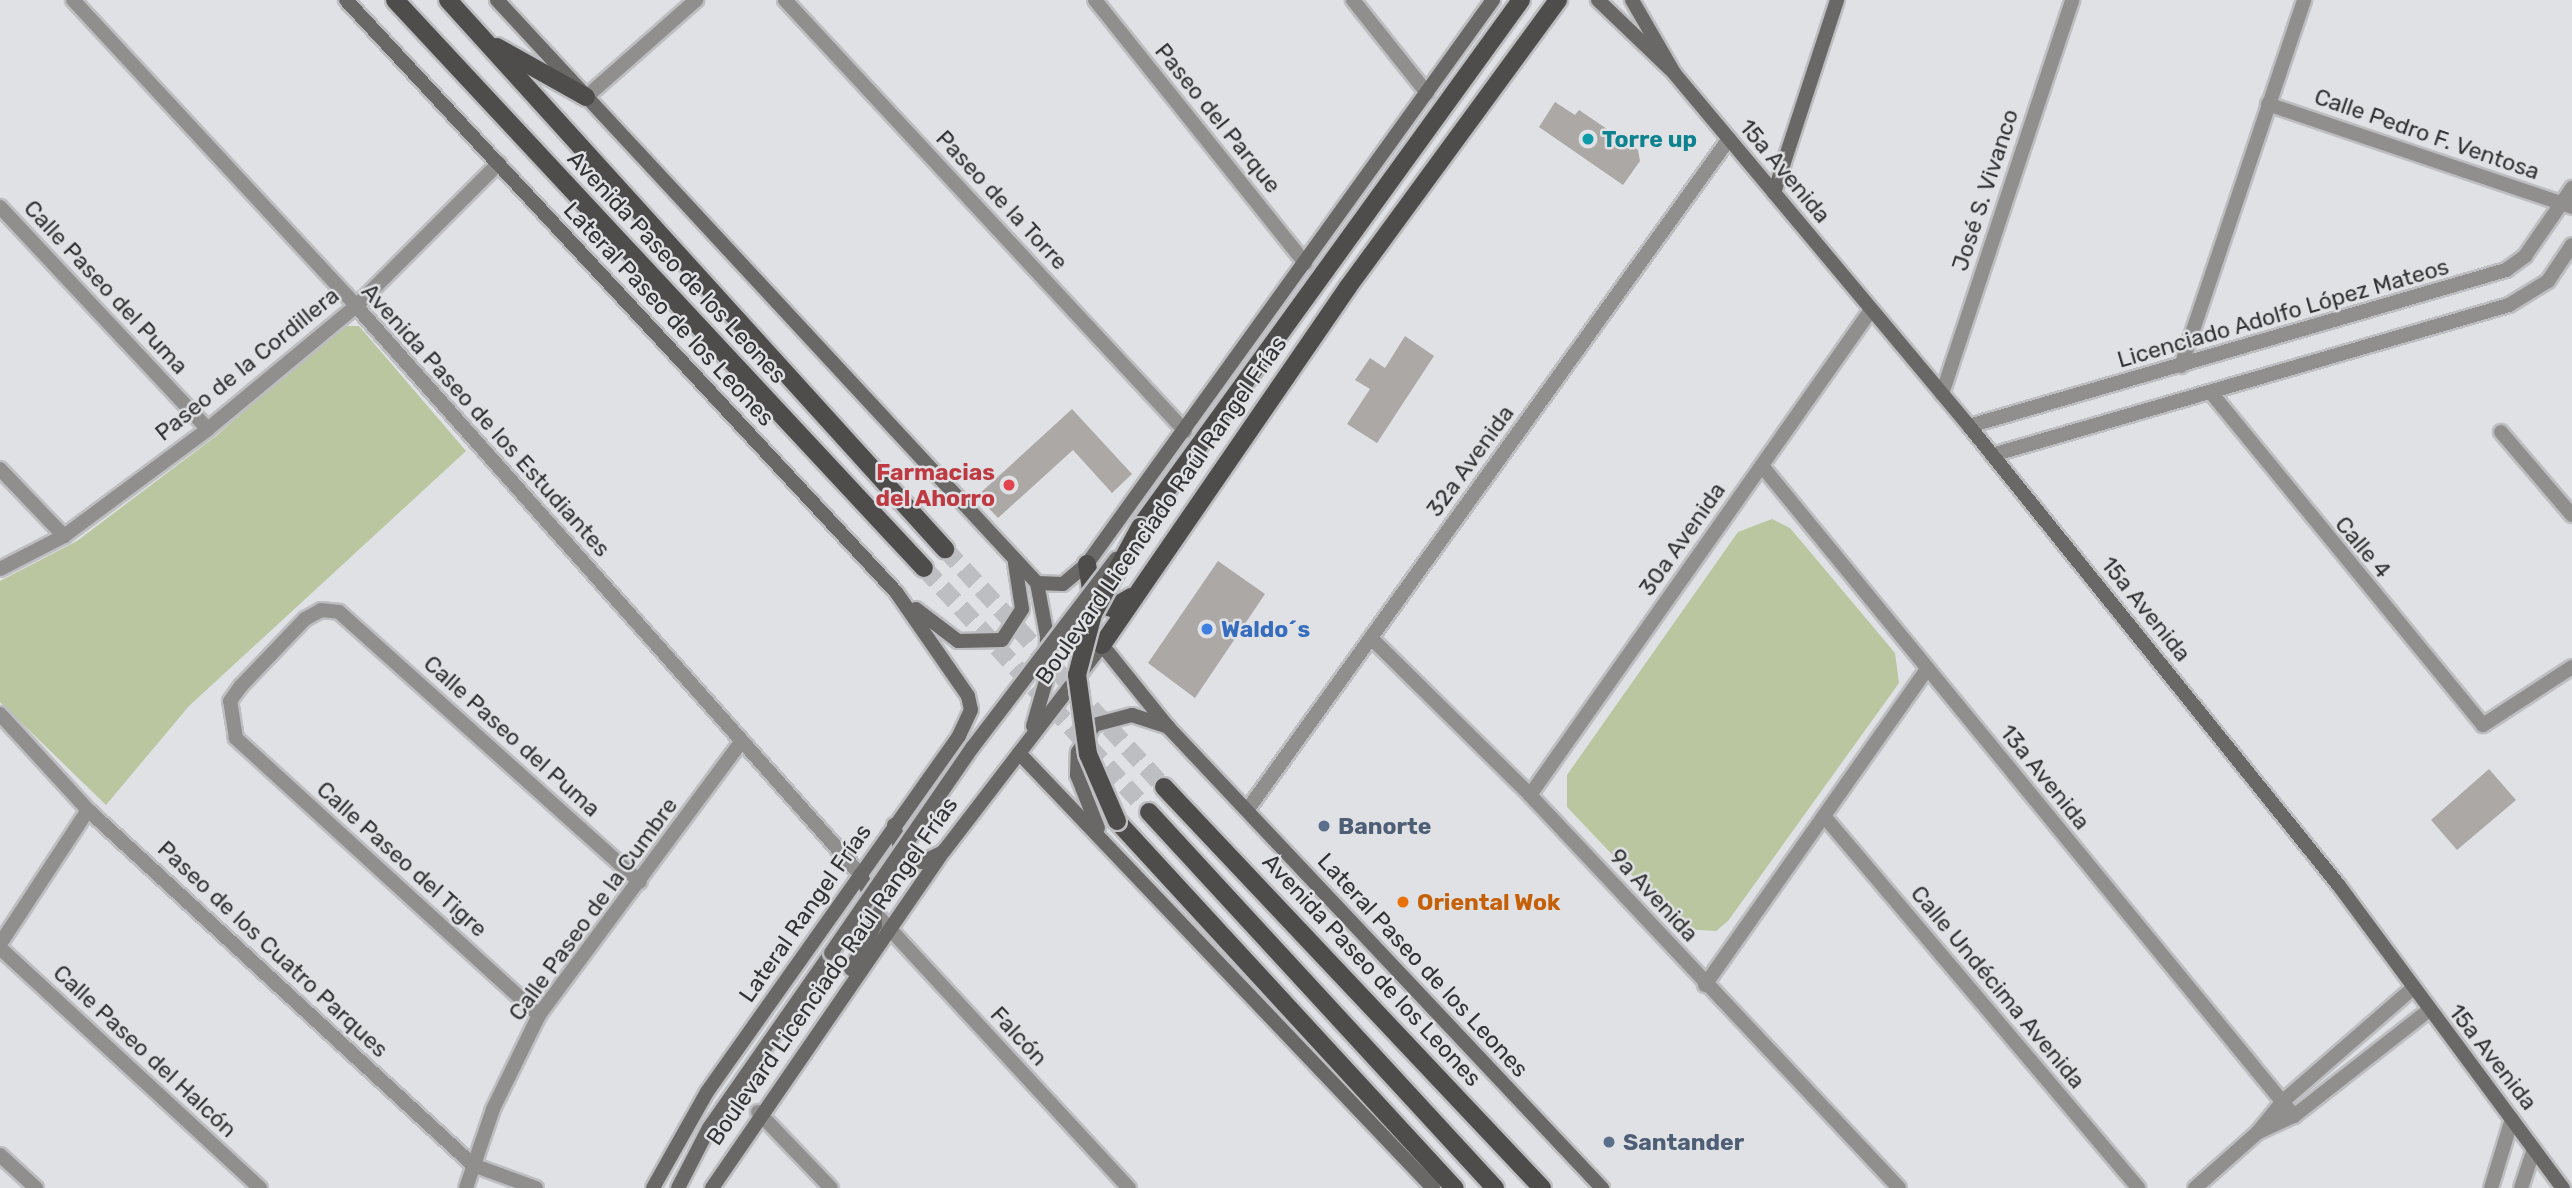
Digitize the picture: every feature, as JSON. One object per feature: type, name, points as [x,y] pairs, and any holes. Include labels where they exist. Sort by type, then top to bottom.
[{"type":"main road","name":"Avenida Paseo de los Leones","points":[[395,0],[923,568]]},
{"type":"main road","name":"Avenida Paseo de los Leones","points":[[448,0],[945,549]]},
{"type":"main road","name":"Boulevard Licenciado Raúl Rangel Frías","points":[[1140,527],[1521,0]]},
{"type":"main road","name":"Boulevard Licenciado Raúl Rangel Frías","points":[[1101,645],[1348,287],[1558,0]]},
{"type":"main road","points":[[484,40],[586,96]]},
{"type":"main road","points":[[1140,527],[1093,614],[1077,675],[1088,754],[1117,821],[1455,1188]]},
{"type":"main road","points":[[1087,564],[1093,603],[1112,608],[1138,593]]},
{"type":"main road","name":"Avenida Paseo de los Leones","points":[[1164,787],[1542,1188]]},
{"type":"main road","points":[[1149,812],[1495,1188]]},
{"type":"street","name":"Avenida Paseo de los Estudiantes","points":[[73,0],[356,306],[860,874]]},
{"type":"street","name":"Lateral Paseo de los Leones","points":[[346,0],[896,592],[951,664]]},
{"type":"street","points":[[497,0],[1037,583],[1047,636],[1046,681],[1031,735]]},
{"type":"street","points":[[586,96],[696,0]]},
{"type":"street","name":"Paseo de la Torre","points":[[785,0],[1185,431]]},
{"type":"street","name":"Paseo del Parque","points":[[1095,0],[1306,264]]},
{"type":"street","points":[[1353,0],[1427,93]]},
{"type":"street","points":[[1037,583],[1063,584],[1087,564],[1306,264],[1493,0]]},
{"type":"street","name":"15a Avenida","points":[[1598,0],[1674,73],[1969,426],[2340,887],[2412,989],[2563,1188]]},
{"type":"street","name":"15a Avenida","points":[[1632,0],[1674,73]]},
{"type":"street","points":[[1774,193],[1837,0]]},
{"type":"street","name":"José S. Vivanco","points":[[1942,394],[2072,0]]},
{"type":"street","points":[[2181,366],[2304,0]]},
{"type":"street","name":"Calle Pedro F. Ventosa","points":[[2268,104],[2567,205]]},
{"type":"street","name":"32a Avenida","points":[[1248,809],[1729,139]]},
{"type":"street","name":"Paseo de la Cordillera","points":[[0,569],[64,536],[208,429],[356,306],[499,163]]},
{"type":"street","name":"Licenciado Adolfo López Mateos","points":[[1969,426],[2506,270],[2525,257],[2567,205],[2572,188]]},
{"type":"street","name":"Calle Paseo del Puma","points":[[0,207],[208,429]]},
{"type":"street","points":[[1992,455],[2213,395],[2509,305],[2548,281],[2572,245]]},
{"type":"street","name":"30a Avenida","points":[[1530,795],[1871,310]]},
{"type":"street","name":"Calle 4","points":[[2213,395],[2483,725],[2572,667]]},
{"type":"street","points":[[2501,432],[2570,509]]},
{"type":"street","name":"13a Avenida","points":[[1762,466],[2294,1116]]},
{"type":"street","points":[[0,469],[64,536]]},
{"type":"street","name":"Boulevard Licenciado Raúl Rangel Frías","points":[[678,1188],[709,1128],[972,748],[1140,527]]},
{"type":"street","points":[[896,592],[958,641],[1002,640],[1022,609],[1015,562]]},
{"type":"street","name":"Calle Paseo del Puma","points":[[236,738],[230,701],[305,619],[321,610],[354,623],[640,882]]},
{"type":"street","name":"9a Avenida","points":[[1371,638],[1530,795],[1705,985],[1899,1188]]},
{"type":"street","name":"Lateral Paseo de los Leones","points":[[1101,645],[1169,728],[1602,1188]]},
{"type":"street","name":"Boulevard Licenciado Raúl Rangel Frías","points":[[712,1188],[758,1112],[944,851],[1101,645]]},
{"type":"street","name":"Lateral Rangel Frías","points":[[653,1188],[679,1134],[966,724],[968,696],[951,664]]},
{"type":"street","points":[[1705,985],[1927,669]]},
{"type":"street","name":"Paseo de los Cuatro Parques","points":[[0,714],[88,810],[473,1165],[536,1188]]},
{"type":"street","points":[[1109,849],[1082,798],[1079,752],[1094,725],[1111,716],[1132,715],[1169,728]]},
{"type":"street","name":"Calle Paseo del Tigre","points":[[236,738],[539,1015]]},
{"type":"street","name":"Calle Paseo de la Cumbre","points":[[466,1188],[473,1165],[539,1015],[741,742]]},
{"type":"street","points":[[1019,753],[1433,1188]]},
{"type":"street","points":[[0,946],[88,810]]},
{"type":"street","name":"Calle Undécima Avenida","points":[[1824,816],[2138,1188]]},
{"type":"street","points":[[894,825],[898,847],[911,863],[944,851]]},
{"type":"street","points":[[826,1017],[876,914],[860,874]]},
{"type":"street","name":"Falcón","points":[[876,914],[1129,1188]]},
{"type":"street","name":"Calle Paseo del Halcón","points":[[0,946],[260,1188]]},
{"type":"street","points":[[2195,1188],[2258,1132],[2281,1102],[2412,989]]},
{"type":"street","points":[[2258,1132],[2294,1116],[2429,1010]]},
{"type":"street","points":[[758,1112],[831,1188]]},
{"type":"street","points":[[2491,1188],[2512,1119]]},
{"type":"street","points":[[2521,1188],[2534,1149]]},
{"type":"street","points":[[0,1155],[36,1188]]},
{"type":"green space","points":[[341,326],[359,326],[466,451],[189,706],[106,805],[0,702],[0,581],[77,541],[216,436]]},
{"type":"green space","points":[[1772,519],[1790,528],[1895,653],[1899,683],[1728,921],[1716,931],[1683,929],[1567,807],[1567,775],[1738,532]]},
{"type":"building","name":"Torre up","points":[[1555,102],[1575,115],[1579,110],[1638,150],[1640,161],[1623,185],[1539,127]]},
{"type":"building","points":[[1405,336],[1434,356],[1377,443],[1347,424],[1370,389],[1355,380],[1370,358],[1385,368]]},
{"type":"building","points":[[1072,409],[1132,474],[1112,493],[1073,450],[998,518],[977,496]]},
{"type":"building","name":"Waldo´s","points":[[1218,561],[1265,594],[1195,698],[1148,663]]},
{"type":"building","points":[[2489,769],[2516,800],[2457,850],[2431,820]]},
{"type":"tunnel","points":[[945,549],[1164,787]]},
{"type":"tunnel","points":[[924,568],[1149,812]]},
{"type":"place","name":"Torre up","points":[[1588,139]]},
{"type":"place","name":"Farmacias del Ahorro","points":[[1009,485]]},
{"type":"place","name":"Waldo´s","points":[[1207,629]]},
{"type":"place","name":"Banorte","points":[[1324,826]]},
{"type":"place","name":"Oriental Wok","points":[[1403,902]]},
{"type":"place","name":"Santander","points":[[1609,1142]]}]
